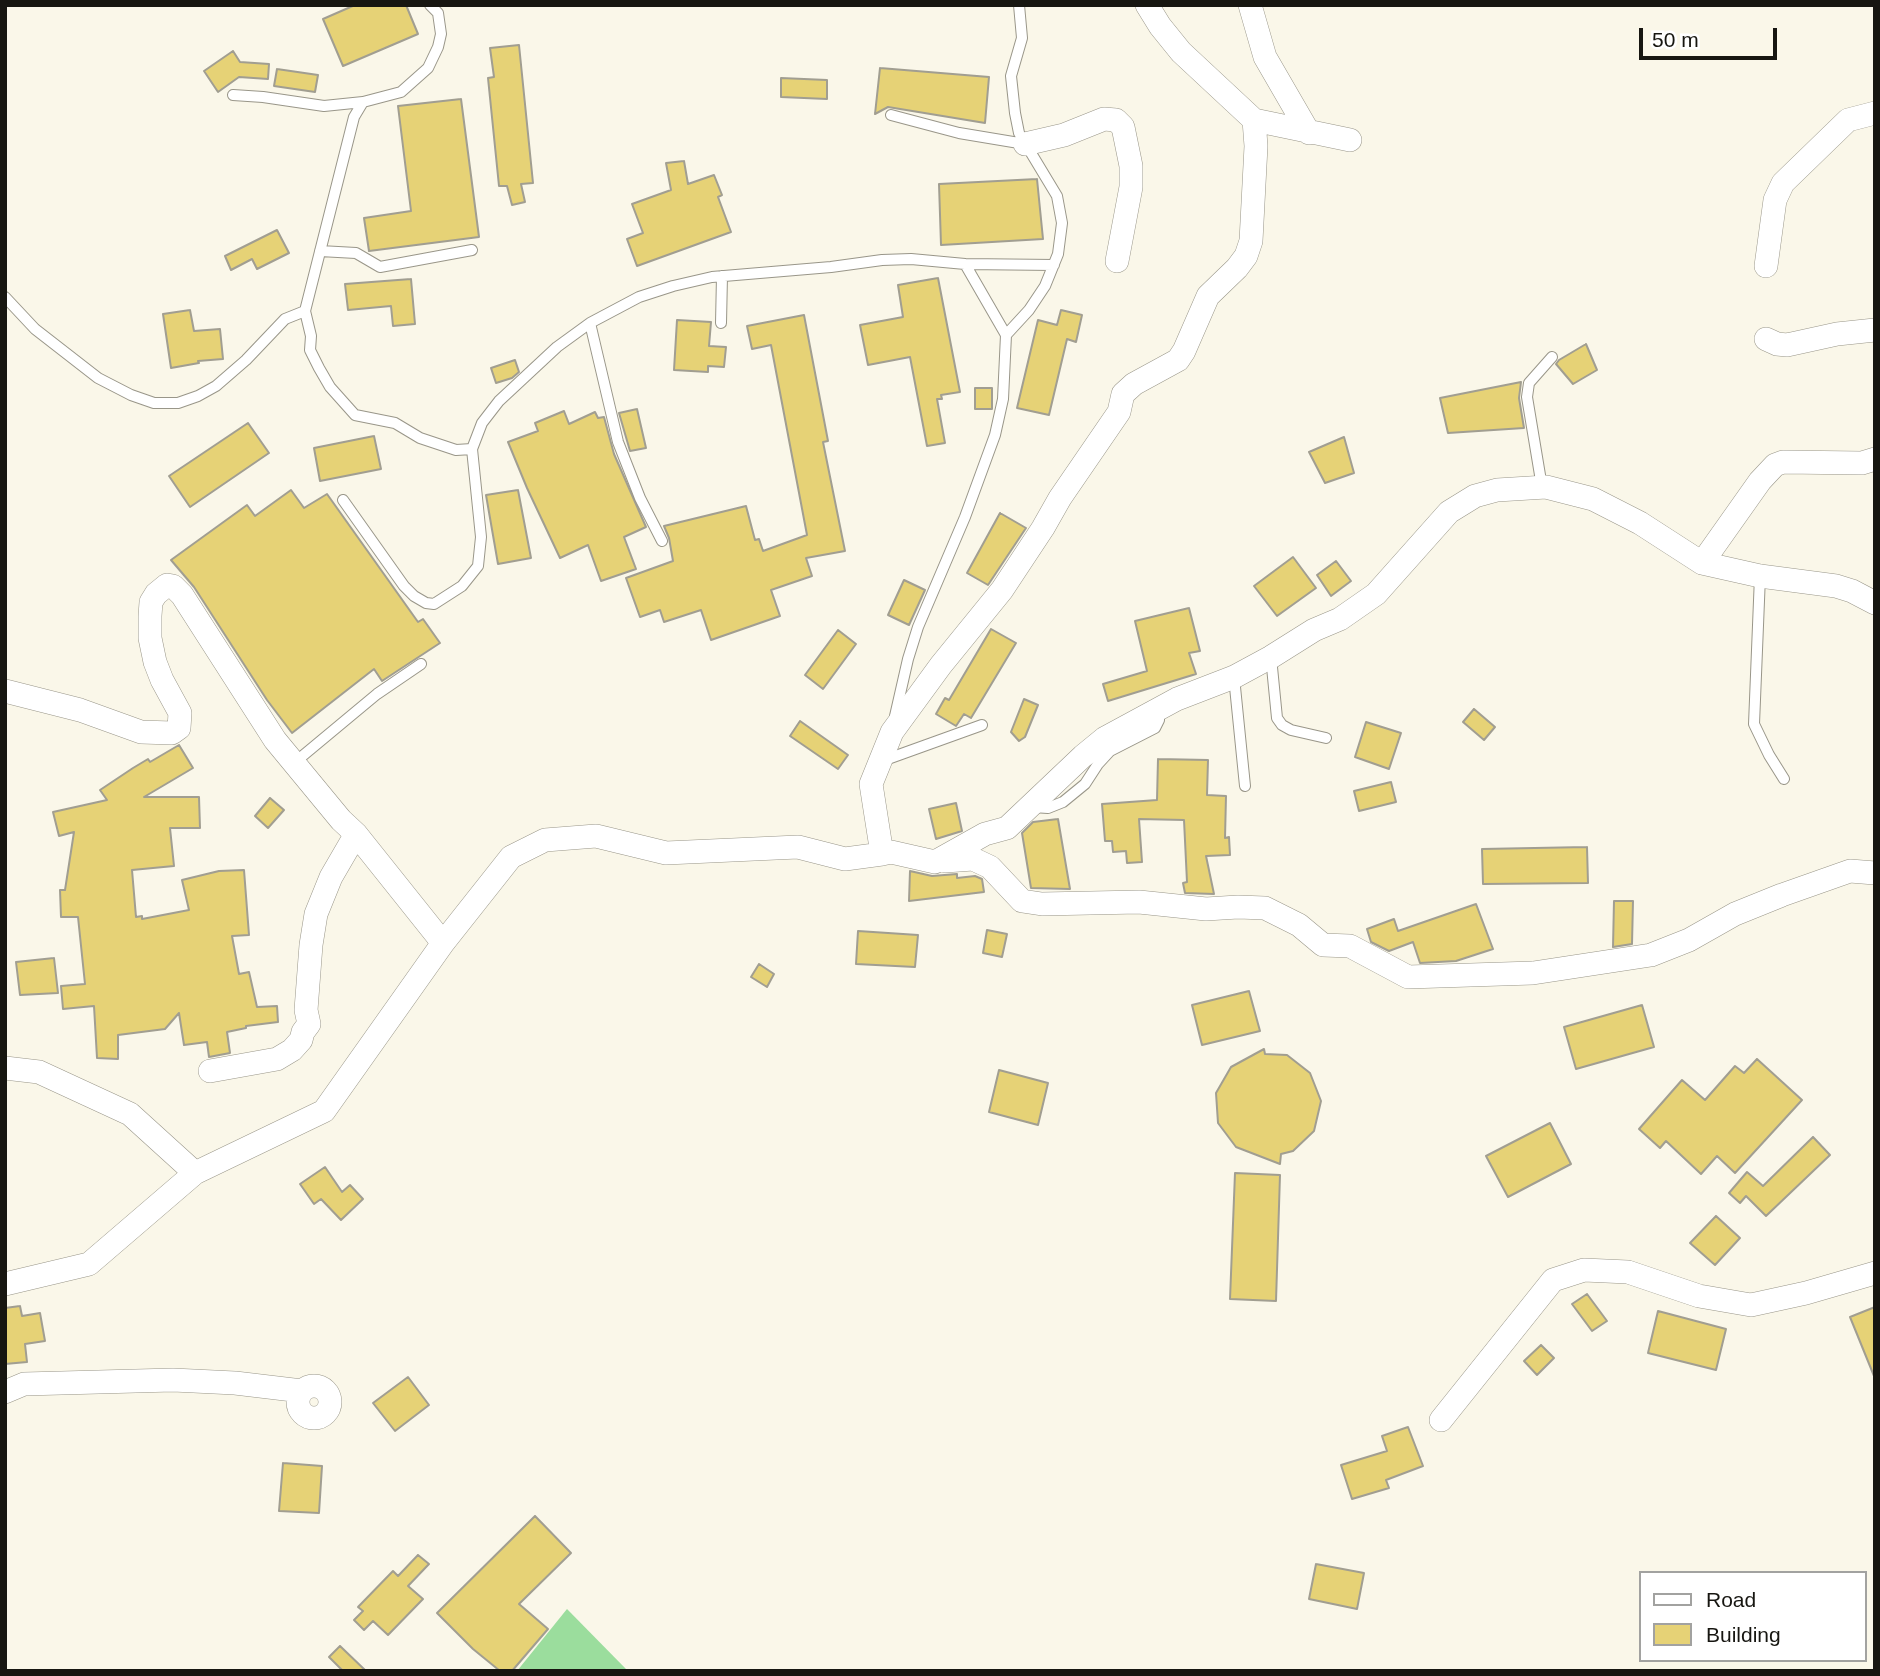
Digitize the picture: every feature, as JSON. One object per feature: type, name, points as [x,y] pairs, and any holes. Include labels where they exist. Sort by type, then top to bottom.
[{"type":"street","points":[[1147,5],[1181,52],[1254,120],[1350,140]]},
{"type":"street","points":[[1250,5],[1265,57],[1309,133]]},
{"type":"street","points":[[1766,266],[1775,200],[1783,183],[1849,120],[1875,113]]},
{"type":"street","points":[[1025,144],[1064,135],[1104,119],[1116,120],[1123,127],[1131,166],[1131,187],[1117,261]]},
{"type":"street","points":[[882,854],[872,784],[892,732],[940,665],[1002,590],[1119,412],[1123,394],[1134,384],[1178,360],[1208,296],[1246,256],[1251,242],[1254,200],[1254,120]]},
{"type":"street","points":[[1766,339],[1787,345],[1837,334],[1875,330]]},
{"type":"street","points":[[1702,563],[1760,481],[1775,465],[1783,462],[1862,463],[1875,459]]},
{"type":"street","points":[[935,862],[985,834],[1007,828],[1105,738],[1177,699],[1234,677],[1314,630],[1340,619],[1376,594],[1449,512],[1475,496],[1497,490],[1542,487],[1593,499],[1640,523],[1702,563],[1760,576],[1836,586],[1875,603]]},
{"type":"street","points":[[5,691],[80,710],[141,732],[172,733],[181,723],[180,713],[155,662],[150,638],[150,615],[151,602],[156,594],[167,585],[173,586],[182,595],[275,740],[341,820],[356,834],[443,943]]},
{"type":"street","points":[[210,1071],[277,1059],[292,1050],[301,1040],[309,1024],[306,1010],[311,938],[316,914],[331,877],[356,834]]},
{"type":"street","points":[[5,1284],[89,1264],[195,1173],[324,1111],[443,943],[511,857],[545,840],[596,836],[666,853],[798,847],[845,859],[891,852],[935,862],[973,859],[990,867],[1022,901],[1042,904],[1139,902],[1206,909],[1265,908],[1299,925],[1323,945],[1350,946],[1408,977],[1533,973],[1651,955],[1689,940],[1735,914],[1782,895],[1850,871],[1875,873]]},
{"type":"street","points":[[5,1068],[39,1072],[130,1114],[195,1173]]},
{"type":"street","points":[[1441,1420],[1553,1280],[1584,1270],[1628,1272],[1699,1296],[1751,1305],[1806,1293],[1875,1273]]},
{"type":"street","points":[[5,1392],[24,1384],[173,1380],[235,1383],[302,1391]]},
{"type":"lane","points":[[1006,335],[1038,299],[1054,265],[1060,238],[1061,208],[1050,182],[1019,133],[1012,94],[1011,76],[1022,38],[1019,5]]},
{"type":"lane","points":[[233,95],[324,106],[363,102],[401,92],[428,68],[438,47],[441,34],[437,8]]},
{"type":"lane","points":[[363,102],[350,131],[306,311],[311,336],[310,350],[330,387],[355,415],[395,424],[420,438],[456,450],[472,449]]},
{"type":"lane","points":[[891,115],[959,133],[1025,144]]},
{"type":"lane","points":[[320,251],[356,253],[380,267],[472,250]]},
{"type":"lane","points":[[343,500],[404,586],[414,596],[434,604],[462,586],[478,566],[481,537],[472,449],[482,423],[499,401],[557,348],[590,323],[639,298],[673,286],[722,276],[892,260],[1054,265]]},
{"type":"lane","points":[[892,732],[918,627],[965,517],[999,419],[1003,399],[1006,335],[965,264]]},
{"type":"lane","points":[[721,323],[722,276]]},
{"type":"lane","points":[[5,297],[36,329],[98,378],[154,403],[178,403],[216,386],[285,319],[306,311]]},
{"type":"lane","points":[[590,323],[618,442],[640,498],[662,541]]},
{"type":"lane","points":[[1542,487],[1527,397],[1529,383],[1552,357]]},
{"type":"lane","points":[[1760,576],[1754,724],[1784,779]]},
{"type":"lane","points":[[1271,657],[1277,718],[1291,730],[1326,738]]},
{"type":"lane","points":[[294,763],[377,695],[421,664]]},
{"type":"lane","points":[[1234,677],[1245,786]]},
{"type":"lane","points":[[880,762],[982,725]]},
{"type":"green space","points":[[567,1609],[626,1669],[517,1671]]},
{"type":"building","points":[[355,5],[406,5],[418,34],[343,66],[323,19]]},
{"type":"building","points":[[519,45],[533,183],[521,184],[525,202],[512,205],[507,186],[499,186],[488,78],[494,77],[490,48]]},
{"type":"building","points":[[233,51],[240,62],[269,64],[268,79],[239,77],[218,92],[204,71]]},
{"type":"building","points":[[880,68],[989,77],[985,123],[888,107],[875,114]]},
{"type":"building","points":[[277,69],[318,75],[315,92],[274,86]]},
{"type":"building","points":[[781,78],[827,80],[827,99],[781,97]]},
{"type":"building","points":[[461,99],[479,237],[369,251],[364,218],[411,211],[398,106]]},
{"type":"building","points":[[684,161],[688,184],[714,175],[722,195],[718,197],[731,232],[637,266],[627,239],[643,233],[632,204],[671,190],[666,163]]},
{"type":"building","points":[[1037,179],[1043,239],[941,245],[939,184]]},
{"type":"building","points":[[277,230],[289,253],[257,269],[252,259],[231,270],[225,256]]},
{"type":"building","points":[[938,278],[960,392],[941,395],[942,399],[937,399],[945,443],[927,446],[910,357],[868,365],[860,325],[903,317],[898,285]]},
{"type":"building","points":[[411,279],[415,324],[393,326],[391,306],[348,310],[345,284]]},
{"type":"building","points":[[190,310],[194,331],[220,329],[223,359],[198,361],[199,363],[171,368],[163,314]]},
{"type":"building","points":[[1061,310],[1082,315],[1076,342],[1067,339],[1049,415],[1017,408],[1038,320],[1057,325]]},
{"type":"building","points":[[804,315],[828,441],[823,442],[845,551],[806,558],[812,576],[771,590],[780,616],[711,640],[701,610],[664,622],[660,610],[640,617],[626,578],[673,561],[664,526],[746,506],[755,540],[759,539],[763,551],[807,535],[771,345],[752,349],[747,326]]},
{"type":"building","points":[[677,320],[711,322],[709,346],[726,347],[724,367],[708,366],[708,372],[674,370]]},
{"type":"building","points":[[1586,344],[1597,370],[1573,384],[1556,364]]},
{"type":"building","points":[[515,360],[519,372],[512,378],[496,383],[491,368]]},
{"type":"building","points":[[1521,382],[1519,398],[1524,428],[1448,433],[1440,398]]},
{"type":"building","points":[[975,388],[992,388],[992,409],[975,409]]},
{"type":"building","points":[[637,409],[646,448],[630,451],[619,413]]},
{"type":"building","points":[[564,411],[569,424],[595,412],[598,418],[604,417],[614,454],[646,527],[624,537],[636,569],[601,581],[588,545],[560,558],[508,442],[538,431],[535,423]]},
{"type":"building","points":[[248,423],[269,453],[190,507],[169,476]]},
{"type":"building","points":[[374,436],[381,469],[320,481],[314,448]]},
{"type":"building","points":[[1344,437],[1354,473],[1325,483],[1309,452]]},
{"type":"building","points":[[291,490],[304,508],[327,494],[418,622],[423,619],[440,643],[382,681],[374,669],[292,733],[267,700],[194,587],[171,560],[247,505],[255,516]]},
{"type":"building","points":[[518,490],[531,558],[498,564],[486,495]]},
{"type":"building","points":[[1000,513],[1026,528],[988,585],[967,573]]},
{"type":"building","points":[[1293,557],[1316,588],[1277,616],[1254,586]]},
{"type":"building","points":[[1336,561],[1351,581],[1331,596],[1317,575]]},
{"type":"building","points":[[904,580],[925,590],[909,625],[888,615]]},
{"type":"building","points":[[1189,608],[1200,651],[1189,653],[1196,674],[1108,701],[1103,684],[1147,671],[1135,621]]},
{"type":"building","points":[[991,629],[1016,643],[971,718],[964,714],[956,726],[936,714],[945,698],[949,700]]},
{"type":"building","points":[[838,630],[856,644],[823,689],[805,675]]},
{"type":"building","points":[[1024,699],[1038,705],[1025,737],[1019,741],[1011,732]]},
{"type":"building","points":[[1474,709],[1495,727],[1484,740],[1463,722]]},
{"type":"building","points":[[800,721],[848,755],[838,769],[790,736]]},
{"type":"building","points":[[1366,722],[1401,733],[1389,769],[1355,757]]},
{"type":"building","points":[[179,745],[193,768],[144,797],[199,797],[200,828],[170,828],[174,866],[132,870],[136,917],[142,916],[142,919],[189,910],[182,880],[219,871],[244,870],[249,935],[232,936],[239,974],[249,972],[257,1007],[277,1006],[278,1022],[246,1026],[227,1032],[230,1053],[209,1057],[207,1042],[184,1045],[179,1013],[165,1029],[118,1035],[118,1059],[97,1058],[94,1006],[63,1009],[61,986],[85,984],[78,917],[61,917],[60,890],[65,890],[74,832],[59,836],[53,812],[107,800],[100,790],[148,759],[150,762]]},
{"type":"building","points":[[1158,759],[1208,760],[1207,795],[1226,796],[1225,838],[1229,837],[1230,855],[1206,856],[1214,894],[1185,893],[1183,883],[1187,882],[1184,820],[1139,819],[1142,862],[1127,863],[1126,851],[1113,852],[1112,841],[1105,841],[1102,804],[1157,800]]},
{"type":"building","points":[[1391,782],[1396,802],[1359,811],[1354,791]]},
{"type":"building","points":[[270,798],[284,810],[268,828],[255,816]]},
{"type":"building","points":[[956,803],[962,831],[936,839],[929,809]]},
{"type":"building","points":[[1058,819],[1070,889],[1031,888],[1022,833],[1033,822]]},
{"type":"building","points":[[1587,847],[1588,883],[1483,884],[1482,849]]},
{"type":"building","points":[[910,871],[932,876],[957,874],[957,878],[975,876],[982,879],[984,892],[909,901]]},
{"type":"building","points":[[1614,901],[1633,901],[1632,944],[1613,947]]},
{"type":"building","points":[[1476,904],[1493,949],[1456,961],[1420,963],[1413,942],[1389,951],[1371,942],[1367,929],[1394,919],[1398,931]]},
{"type":"building","points":[[987,930],[1007,934],[1002,957],[983,953]]},
{"type":"building","points":[[858,931],[918,935],[915,967],[856,964]]},
{"type":"building","points":[[54,958],[58,993],[20,995],[16,962]]},
{"type":"building","points":[[759,964],[774,974],[767,987],[751,977]]},
{"type":"building","points":[[1249,991],[1260,1031],[1202,1045],[1192,1005]]},
{"type":"building","points":[[1642,1005],[1654,1047],[1576,1069],[1564,1027]]},
{"type":"building","points":[[1264,1049],[1265,1054],[1287,1055],[1310,1073],[1321,1101],[1314,1131],[1293,1151],[1281,1154],[1280,1164],[1236,1147],[1218,1123],[1216,1093],[1231,1067]]},
{"type":"building","points":[[1757,1059],[1802,1100],[1735,1173],[1717,1156],[1701,1174],[1666,1141],[1660,1148],[1639,1129],[1682,1080],[1705,1100],[1735,1066],[1744,1073]]},
{"type":"building","points":[[999,1070],[1048,1083],[1038,1125],[989,1112]]},
{"type":"building","points":[[1550,1123],[1571,1164],[1508,1197],[1486,1156]]},
{"type":"building","points":[[1813,1137],[1830,1155],[1766,1216],[1746,1196],[1740,1203],[1729,1193],[1747,1172],[1763,1186]]},
{"type":"building","points":[[325,1167],[342,1192],[350,1185],[363,1199],[341,1220],[321,1199],[314,1204],[300,1184]]},
{"type":"building","points":[[1235,1173],[1280,1175],[1276,1301],[1230,1299]]},
{"type":"building","points":[[1716,1216],[1740,1238],[1715,1265],[1690,1243]]},
{"type":"building","points":[[1587,1294],[1607,1321],[1592,1331],[1572,1304]]},
{"type":"building","points":[[20,1306],[22,1316],[40,1313],[45,1341],[25,1344],[27,1362],[5,1364],[5,1308]]},
{"type":"building","points":[[1875,1307],[1875,1375],[1874,1376],[1850,1317]]},
{"type":"building","points":[[1658,1311],[1726,1329],[1716,1370],[1648,1353]]},
{"type":"building","points":[[1541,1345],[1554,1358],[1537,1375],[1524,1361]]},
{"type":"building","points":[[408,1377],[429,1405],[395,1431],[373,1403]]},
{"type":"building","points":[[1408,1427],[1423,1466],[1386,1480],[1389,1488],[1352,1499],[1341,1465],[1387,1451],[1382,1436]]},
{"type":"building","points":[[283,1463],[322,1466],[319,1513],[279,1511]]},
{"type":"building","points":[[535,1516],[571,1553],[519,1604],[548,1629],[512,1671],[500,1671],[473,1649],[437,1613]]},
{"type":"building","points":[[418,1555],[429,1564],[408,1586],[423,1599],[388,1635],[373,1621],[364,1630],[354,1620],[363,1611],[358,1607],[393,1571],[398,1576]]},
{"type":"building","points":[[1316,1564],[1364,1573],[1357,1609],[1309,1599]]},
{"type":"building","points":[[340,1646],[366,1671],[343,1671],[329,1657]]}]
